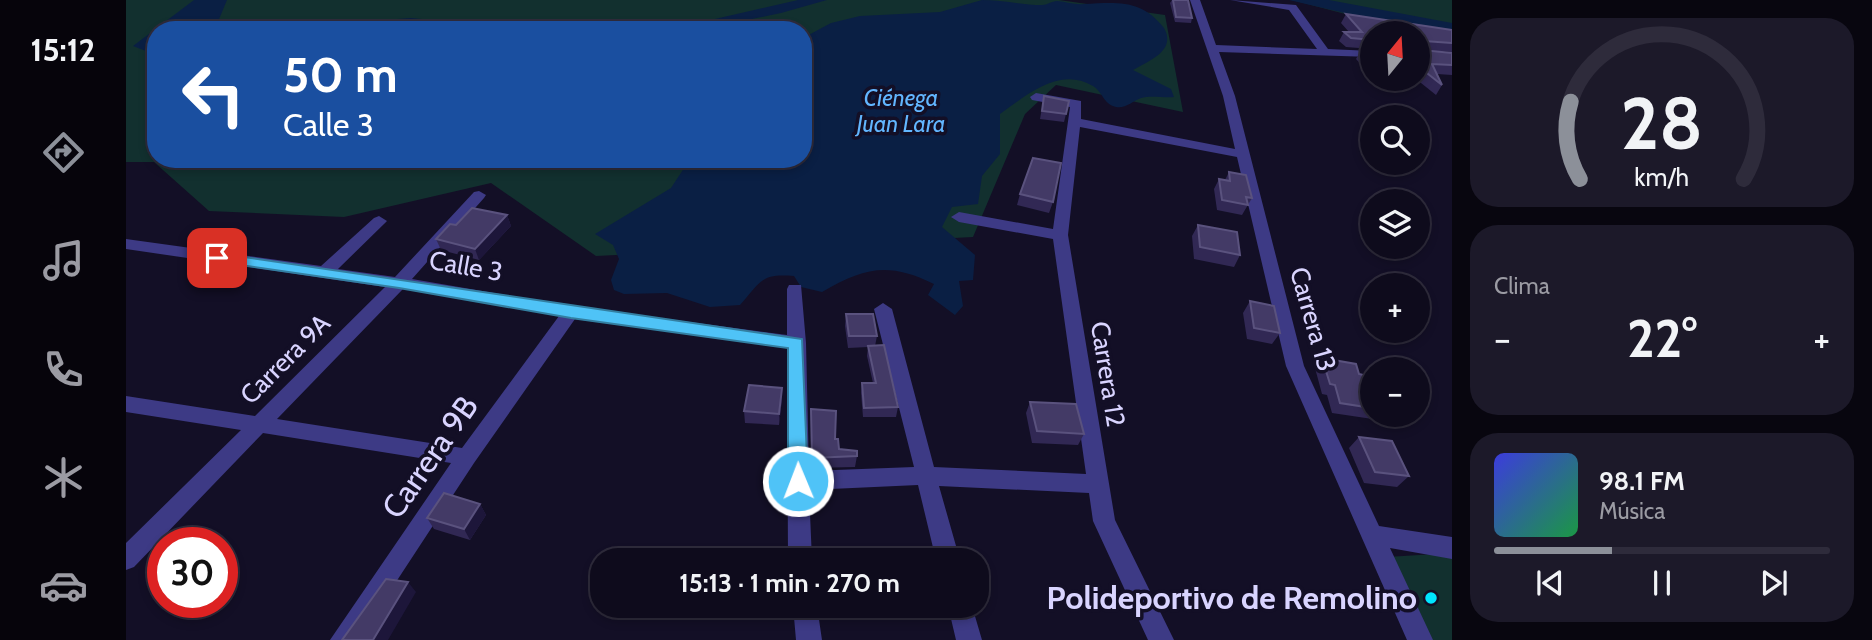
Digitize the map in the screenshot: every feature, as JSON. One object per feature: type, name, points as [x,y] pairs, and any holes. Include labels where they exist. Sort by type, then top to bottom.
[{"type":"street","name":"Carrera 13","points":[[1195,0],[1229,96],[1295,366],[1420,640]]},
{"type":"street","points":[[1235,0],[1292,7],[1325,52]]},
{"type":"street","points":[[1213,48],[1360,53]]},
{"type":"street","points":[[1036,97],[1076,113],[1242,154]]},
{"type":"street","name":"Carrera 12","points":[[1076,113],[1060,236],[1098,484],[1104,521],[1161,640]]},
{"type":"street","name":"Carrera 9A","points":[[126,559],[399,282],[479,195]]},
{"type":"street","points":[[960,217],[1060,236]]},
{"type":"street","points":[[325,272],[379,221]]},
{"type":"street","name":"Calle 3","points":[[129,248],[399,282],[571,312],[797,343]]},
{"type":"street","points":[[794,289],[800,548]]},
{"type":"street","points":[[883,309],[945,548]]},
{"type":"street","name":"Carrera 9B","points":[[342,640],[467,457],[571,312]]},
{"type":"street","points":[[126,404],[467,457]]},
{"type":"street","points":[[798,481],[926,476],[1098,484]]},
{"type":"street","points":[[1374,536],[1452,548]]},
{"type":"street","points":[[806,618],[809,640]]},
{"type":"street","points":[[963,618],[969,640]]},
{"type":"green space","points":[[126,0],[1059,0],[1165,15],[1183,112],[1056,85],[1025,114],[973,237],[596,256],[491,183],[344,217],[209,211],[161,168],[812,168],[812,21],[147,21],[147,162],[126,162]]},
{"type":"green space","points":[[1292,0],[1452,0],[1452,42],[1430,36],[1430,21],[1372,21]]},
{"type":"green space","name":"Polideportivo de Remolino","points":[[1452,553],[1452,640],[1432,640],[1387,557]]},
{"type":"water","points":[[194,0],[227,0],[218,21],[166,21]]},
{"type":"water","points":[[798,0],[827,0],[742,21],[706,21]]},
{"type":"water","name":"Ciénega Juan Lara","points":[[982,0],[1042,5],[1057,1],[1077,4],[1119,3],[1139,8],[1164,28],[1167,43],[1153,59],[1133,70],[1171,89],[1174,97],[1145,97],[1126,106],[1116,107],[1108,103],[1093,86],[1068,79],[1044,85],[1000,114],[1000,154],[982,176],[978,204],[952,207],[942,227],[975,255],[973,280],[959,281],[963,306],[955,315],[928,295],[934,284],[904,272],[890,270],[877,270],[851,277],[822,292],[801,287],[794,276],[774,276],[757,285],[740,305],[710,307],[667,293],[624,294],[614,290],[611,280],[619,259],[613,245],[595,234],[671,188],[684,168],[812,168],[812,33],[831,23],[860,16],[940,12]]},
{"type":"water","points":[[1289,0],[1329,0],[1452,23],[1452,38],[1430,33],[1430,21],[1379,21]]},
{"type":"water","points":[[411,18],[442,21],[370,21]]},
{"type":"water","points":[[147,35],[147,51],[133,46]]},
{"type":"building","points":[[1173,0],[1188,0],[1192,18],[1176,17]]},
{"type":"building","points":[[1346,14],[1392,21],[1360,21],[1360,30]]},
{"type":"building","points":[[1430,27],[1452,30],[1452,43],[1430,41]]},
{"type":"building","points":[[1344,32],[1360,32],[1360,39],[1351,38]]},
{"type":"building","points":[[1430,51],[1452,53],[1452,65],[1432,64],[1442,85],[1430,76]]},
{"type":"building","points":[[1044,96],[1069,101],[1066,114],[1042,111]]},
{"type":"building","points":[[1033,158],[1061,163],[1053,202],[1020,194]]},
{"type":"building","points":[[1229,172],[1246,175],[1252,198],[1246,197],[1248,205],[1222,200],[1219,179],[1230,181]]},
{"type":"building","points":[[472,208],[507,215],[475,249],[436,239],[450,224],[456,225]]},
{"type":"building","points":[[1198,225],[1237,232],[1240,255],[1200,247]]},
{"type":"building","points":[[1250,301],[1274,306],[1280,333],[1254,328]]},
{"type":"building","points":[[846,314],[873,314],[877,336],[849,336]]},
{"type":"building","points":[[884,345],[898,407],[864,408],[862,383],[876,383],[868,346]]},
{"type":"building","points":[[1322,358],[1356,364],[1360,374],[1360,406],[1340,403],[1335,385],[1330,384]]},
{"type":"building","points":[[749,385],[782,388],[779,414],[744,411]]},
{"type":"building","points":[[1030,402],[1076,404],[1084,434],[1037,431]]},
{"type":"building","points":[[811,409],[836,411],[835,439],[838,439],[839,449],[857,451],[857,456],[812,458]]},
{"type":"building","points":[[1359,437],[1392,441],[1409,476],[1375,472]]},
{"type":"building","points":[[444,493],[480,504],[464,529],[427,518]]},
{"type":"building","points":[[386,579],[408,582],[373,640],[342,640]]},
{"type":"place","name":"Polideportivo de Remolino","points":[[1431,598]]},
{"type":"route","points":[[217,258],[399,282],[571,312],[797,343],[798,481]]}]
